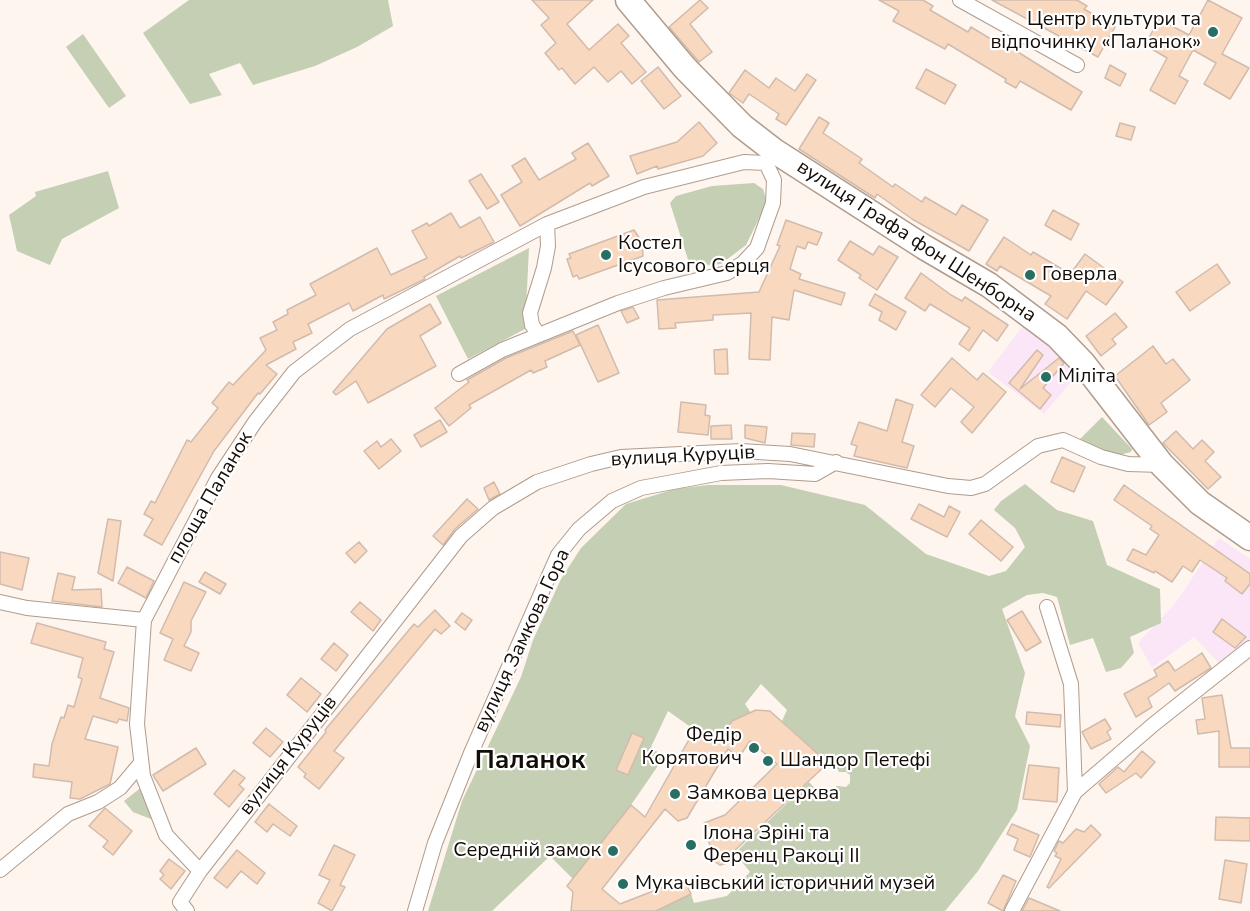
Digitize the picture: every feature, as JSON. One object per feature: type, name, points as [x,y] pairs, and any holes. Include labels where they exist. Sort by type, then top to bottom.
[{"type":"highway","name":"вулиця Графа фон Шенборна","points":[[628,0],[720,105],[770,156],[989,285],[1057,336],[1083,363],[1162,465],[1200,503],[1250,538]]},
{"type":"street","points":[[960,0],[1077,65]]},
{"type":"street","name":"площа Паланок","points":[[200,871],[166,835],[143,776],[137,724],[144,620],[218,478],[255,422],[294,372],[350,329],[547,224],[644,187],[770,156]]},
{"type":"street","points":[[459,374],[502,350],[539,335],[664,288],[727,273],[757,248],[772,202],[774,180],[770,156]]},
{"type":"street","points":[[539,335],[532,325],[530,313],[546,257],[547,224]]},
{"type":"street","name":"вулиця Куруців","points":[[187,911],[180,902],[200,871],[461,536],[493,508],[537,482],[591,464],[621,457],[741,451],[790,454],[948,486],[971,488],[985,484],[1038,446],[1063,440],[1101,457],[1128,464],[1162,465]]},
{"type":"street","name":"вулиця Замкова Гора","points":[[415,911],[435,843],[471,753],[558,555],[579,529],[612,501],[641,488],[722,473],[768,471],[815,474],[836,462]]},
{"type":"street","points":[[0,602],[27,608],[144,620]]},
{"type":"street","points":[[1047,607],[1071,684],[1075,792]]},
{"type":"street","points":[[1012,911],[1075,792],[1154,724],[1250,648]]},
{"type":"street","points":[[0,870],[69,814],[98,802],[120,788],[141,764]]},
{"type":"shaded area","points":[[1022,327],[1035,334],[1078,374],[1044,414],[988,372]]},
{"type":"shaded area","points":[[1219,538],[1250,559],[1250,643],[1221,665],[1194,637],[1152,668],[1138,643],[1174,605]]},
{"type":"green space","points":[[189,0],[388,0],[393,26],[357,47],[315,66],[253,85],[240,63],[209,74],[222,95],[190,104],[143,33]]},
{"type":"green space","points":[[83,34],[126,96],[109,108],[66,47]]},
{"type":"green space","points":[[108,171],[119,208],[62,239],[50,265],[17,251],[9,215],[36,196],[35,192]]},
{"type":"green space","points":[[754,183],[763,189],[767,202],[746,245],[721,264],[690,266],[670,203],[676,196],[712,186]]},
{"type":"green space","points":[[529,248],[525,329],[468,359],[436,296]]},
{"type":"green space","points":[[1102,417],[1132,449],[1131,452],[1115,456],[1080,439]]},
{"type":"green space","points":[[1025,484],[1057,510],[1093,521],[1107,565],[1160,589],[1161,623],[1130,637],[1134,653],[1121,668],[1106,672],[1093,638],[1070,645],[1057,597],[1043,593],[1027,595],[1002,609],[1025,673],[1015,716],[1030,746],[1017,810],[978,871],[945,911],[656,911],[691,894],[694,903],[727,896],[750,872],[735,853],[809,782],[820,794],[837,786],[846,787],[850,783],[850,775],[846,772],[839,772],[833,759],[828,763],[782,721],[787,710],[761,684],[745,704],[751,713],[732,721],[720,739],[713,735],[706,738],[668,711],[651,747],[664,757],[631,805],[573,879],[550,856],[492,911],[428,911],[462,801],[521,677],[533,640],[561,579],[581,548],[626,504],[675,489],[708,485],[781,485],[865,505],[926,554],[989,576],[1006,571],[1025,547],[1015,528],[994,510],[1001,501]],"holes":[[[632,733],[628,775],[616,770]]]},
{"type":"green space","points":[[143,786],[156,821],[133,812],[124,801]]},
{"type":"building","points":[[532,0],[593,0],[567,24],[589,50],[618,24],[629,36],[621,43],[646,72],[632,84],[621,71],[608,82],[594,67],[575,84],[545,53],[556,43],[541,25],[549,18]]},
{"type":"building","points":[[700,0],[708,8],[690,24],[712,52],[699,62],[669,27]]},
{"type":"building","points":[[879,0],[923,0],[933,6],[930,10],[968,32],[971,27],[1004,47],[1005,44],[1082,92],[1071,110],[1020,81],[1016,88],[1005,82],[1006,79],[948,44],[945,49],[893,21],[899,11]]},
{"type":"building","points":[[992,0],[1077,0],[1087,6],[1084,9],[1115,27],[1098,57]]},
{"type":"building","points":[[1208,0],[1242,18],[1222,54],[1249,68],[1230,99],[1204,84],[1216,63],[1193,50],[1179,76],[1188,81],[1175,104],[1150,90],[1167,58],[1145,45],[1159,19],[1189,35]]},
{"type":"building","points":[[1110,65],[1126,74],[1120,86],[1105,78]]},
{"type":"building","points":[[658,67],[681,96],[664,109],[641,81]]},
{"type":"building","points":[[926,69],[956,85],[945,104],[916,88]]},
{"type":"building","points":[[745,70],[769,88],[776,78],[795,91],[807,74],[816,80],[786,125],[776,119],[779,114],[749,94],[743,103],[729,93]]},
{"type":"building","points":[[819,117],[829,123],[823,133],[862,159],[859,163],[893,187],[895,184],[922,202],[925,197],[956,215],[962,205],[988,220],[969,251],[912,219],[877,194],[875,198],[799,149]]},
{"type":"building","points":[[699,122],[717,143],[703,156],[658,169],[657,166],[637,174],[630,156],[677,142]]},
{"type":"building","points":[[1120,123],[1135,127],[1131,140],[1116,136]]},
{"type":"building","points":[[588,143],[609,176],[592,186],[590,183],[520,226],[501,195],[522,182],[512,166],[525,158],[539,180],[576,159],[572,153]]},
{"type":"building","points":[[481,174],[499,202],[487,209],[469,181]]},
{"type":"building","points":[[1053,210],[1079,224],[1071,240],[1045,225]]},
{"type":"building","points":[[451,213],[460,228],[480,217],[494,242],[461,258],[460,256],[424,277],[425,279],[384,299],[383,295],[353,311],[349,303],[308,324],[312,333],[293,342],[296,349],[266,365],[277,374],[260,394],[258,393],[214,451],[162,545],[144,535],[153,519],[144,514],[151,501],[155,503],[187,440],[191,442],[218,408],[212,403],[229,382],[233,385],[266,350],[260,338],[277,330],[273,322],[288,314],[287,310],[316,295],[310,284],[377,248],[391,275],[427,258],[412,231],[427,223],[429,226]]},
{"type":"building","points":[[786,220],[822,233],[817,245],[808,242],[805,249],[797,246],[790,269],[801,274],[799,279],[845,293],[841,305],[794,290],[789,320],[772,317],[770,360],[749,359],[751,313],[713,315],[713,320],[675,323],[676,328],[659,329],[657,300],[759,292],[780,246],[777,245]]},
{"type":"building","name":"Костел Ісусового Серця","points":[[634,230],[642,242],[643,256],[579,279],[577,275],[573,277],[567,259],[571,258],[569,254]]},
{"type":"building","points":[[1004,237],[1031,255],[1033,252],[1071,273],[1085,254],[1123,282],[1106,305],[1086,291],[1067,319],[1045,304],[1051,296],[1000,266],[997,271],[986,264]]},
{"type":"building","points":[[850,241],[873,255],[879,246],[898,257],[877,290],[859,278],[861,275],[838,260]]},
{"type":"building","points":[[1217,264],[1230,283],[1190,311],[1176,292]]},
{"type":"building","points":[[921,273],[951,295],[962,301],[965,297],[1008,325],[997,341],[983,330],[969,351],[959,344],[970,328],[930,304],[925,311],[905,298]]},
{"type":"building","points":[[875,294],[906,312],[896,330],[879,320],[882,312],[869,305]]},
{"type":"building","points":[[430,304],[441,323],[420,336],[436,366],[368,403],[356,381],[336,395],[333,392],[387,329]]},
{"type":"building","points":[[633,307],[639,318],[627,323],[621,311]]},
{"type":"building","points":[[1115,313],[1127,327],[1112,339],[1116,344],[1101,356],[1086,336]]},
{"type":"building","points":[[598,325],[619,373],[598,382],[576,335]]},
{"type":"building","points":[[573,331],[580,345],[545,361],[547,367],[533,373],[531,370],[469,405],[471,408],[449,426],[435,408],[469,382],[467,380],[506,358]]},
{"type":"building","points":[[1153,346],[1166,364],[1173,359],[1190,380],[1161,403],[1167,412],[1149,425],[1115,376]]},
{"type":"building","points":[[727,349],[728,374],[715,374],[714,350]]},
{"type":"building","points":[[1037,350],[1043,355],[1020,389],[1059,358],[1064,363],[1043,388],[1051,395],[1040,409],[1009,383]]},
{"type":"building","points":[[952,358],[977,380],[983,373],[1006,392],[972,433],[961,422],[974,407],[951,388],[935,407],[921,395]]},
{"type":"building","points":[[896,399],[913,405],[902,442],[914,446],[907,468],[854,456],[857,446],[851,444],[859,422],[887,431]]},
{"type":"building","points":[[681,402],[706,405],[705,415],[710,416],[708,435],[678,432]]},
{"type":"building","points":[[440,420],[447,432],[421,447],[414,435]]},
{"type":"building","points":[[731,425],[732,439],[711,439],[711,426]]},
{"type":"building","points":[[745,425],[767,427],[765,443],[745,438]]},
{"type":"building","points":[[1176,431],[1193,449],[1202,440],[1214,452],[1205,461],[1221,477],[1208,489],[1163,443]]},
{"type":"building","points":[[792,433],[815,434],[814,447],[791,445]]},
{"type":"building","points":[[391,439],[401,451],[379,469],[364,451],[377,441],[381,447]]},
{"type":"building","points":[[1062,457],[1085,467],[1074,492],[1051,482]]},
{"type":"building","points":[[494,482],[500,494],[489,500],[484,488]]},
{"type":"building","points":[[1124,485],[1250,574],[1250,584],[1242,594],[1225,581],[1227,578],[1200,560],[1192,572],[1183,566],[1172,582],[1155,571],[1154,573],[1127,560],[1133,549],[1146,555],[1159,535],[1150,529],[1152,526],[1114,500]]},
{"type":"building","points":[[467,499],[478,509],[455,529],[443,545],[433,536]]},
{"type":"building","points":[[919,504],[944,517],[949,506],[960,512],[947,537],[911,519]]},
{"type":"building","points":[[108,519],[121,521],[113,581],[98,573]]},
{"type":"building","points":[[981,520],[1013,547],[1001,561],[969,534]]},
{"type":"building","points":[[359,542],[367,551],[355,563],[346,553]]},
{"type":"building","points":[[0,552],[29,558],[22,590],[0,584]]},
{"type":"building","points":[[127,567],[154,581],[146,598],[118,583]]},
{"type":"building","points":[[205,572],[226,584],[220,594],[199,582]]},
{"type":"building","points":[[58,573],[75,577],[72,590],[101,589],[102,607],[52,601]]},
{"type":"building","points":[[184,582],[206,592],[191,621],[191,632],[184,646],[199,653],[191,671],[164,660],[173,639],[160,633]]},
{"type":"building","points":[[360,602],[381,620],[373,631],[351,612]]},
{"type":"building","points":[[435,610],[450,626],[441,634],[435,629],[334,751],[344,758],[319,789],[304,777],[306,774],[298,767],[326,732],[325,730],[414,624],[418,627]]},
{"type":"building","points":[[1022,611],[1041,642],[1026,651],[1007,620]]},
{"type":"building","points":[[462,613],[472,620],[465,630],[455,622]]},
{"type":"building","points":[[1222,619],[1246,637],[1235,648],[1213,632]]},
{"type":"building","points":[[37,623],[106,642],[104,649],[114,652],[100,698],[129,708],[127,721],[119,719],[117,723],[93,716],[85,739],[118,747],[110,784],[80,799],[70,798],[72,782],[33,777],[34,764],[49,766],[52,744],[61,717],[64,718],[68,705],[74,707],[82,679],[78,677],[83,658],[31,643]]},
{"type":"building","points":[[334,643],[348,655],[336,671],[321,659]]},
{"type":"building","points":[[1202,653],[1211,668],[1175,691],[1169,683],[1148,698],[1152,707],[1136,717],[1124,694],[1157,676],[1154,670],[1168,661],[1175,671]]},
{"type":"building","points":[[301,678],[321,694],[307,712],[287,695]]},
{"type":"building","points":[[1222,695],[1231,748],[1250,748],[1250,767],[1219,767],[1219,731],[1198,734],[1196,720],[1205,719],[1202,698]]},
{"type":"building","points":[[756,710],[770,711],[828,763],[730,855],[727,863],[720,865],[714,861],[704,823],[725,815],[777,764],[750,741],[739,757],[728,749],[687,818],[678,821],[665,809],[602,889],[620,904],[684,879],[691,894],[656,911],[571,911],[573,892],[567,886],[631,805],[645,817],[695,729],[705,737],[713,735],[721,737],[732,721]]},
{"type":"building","points":[[1027,712],[1061,715],[1060,727],[1026,724]]},
{"type":"building","points":[[1105,719],[1111,729],[1107,732],[1111,739],[1091,749],[1082,732]]},
{"type":"building","points":[[266,728],[283,742],[270,757],[253,743]]},
{"type":"building","points":[[632,733],[644,738],[628,775],[616,770]]},
{"type":"building","points":[[196,748],[206,764],[163,791],[153,775]]},
{"type":"building","points":[[1142,751],[1155,762],[1141,778],[1136,773],[1106,793],[1099,784],[1118,767],[1124,772]]},
{"type":"building","points":[[1029,765],[1059,768],[1057,802],[1023,799]]},
{"type":"building","points":[[234,770],[245,778],[239,785],[244,789],[229,807],[214,794]]},
{"type":"building","points":[[269,804],[297,826],[290,836],[273,824],[267,832],[255,822]]},
{"type":"building","points":[[105,808],[132,831],[113,855],[103,847],[108,841],[89,826]]},
{"type":"building","points":[[1216,817],[1250,818],[1250,841],[1215,840]]},
{"type":"building","points":[[1012,824],[1039,835],[1030,857],[1014,850],[1018,839],[1007,834]]},
{"type":"building","points":[[1091,825],[1101,835],[1049,888],[1047,887],[1061,859],[1055,856],[1057,853],[1054,851],[1059,841],[1063,843],[1076,829],[1084,832]]},
{"type":"building","points":[[334,845],[355,855],[340,885],[345,887],[332,911],[318,903],[330,880],[319,875]]},
{"type":"building","points":[[237,850],[265,873],[257,884],[241,871],[227,888],[214,878]]},
{"type":"building","points":[[169,859],[185,871],[171,889],[160,879],[164,875],[160,871]]},
{"type":"building","points":[[1225,860],[1247,864],[1241,903],[1219,899]]},
{"type":"building","points":[[1003,875],[1016,881],[1003,911],[988,903]]},
{"type":"building","points":[[1029,898],[1060,911],[1022,911]]},
{"type":"place","name":"Центр культури та відпочинку «Паланок»","points":[[1213,32]]},
{"type":"place","name":"Костел Ісусового Серця","points":[[606,255]]},
{"type":"place","name":"Говерла","points":[[1030,275]]},
{"type":"place","name":"Міліта","points":[[1046,377]]},
{"type":"place","name":"Федір Корятович","points":[[754,748]]},
{"type":"place","name":"Шандор Петефі","points":[[768,761]]},
{"type":"place","name":"Замкова церква","points":[[675,794]]},
{"type":"place","name":"Ілона Зріні та Ференц Ракоці II","points":[[691,845]]},
{"type":"place","name":"Середній замок","points":[[613,851]]},
{"type":"place","name":"Мукачівський історичний музей","points":[[623,884]]},
{"type":"district","name":"Паланок","points":[[530,762]]}]
